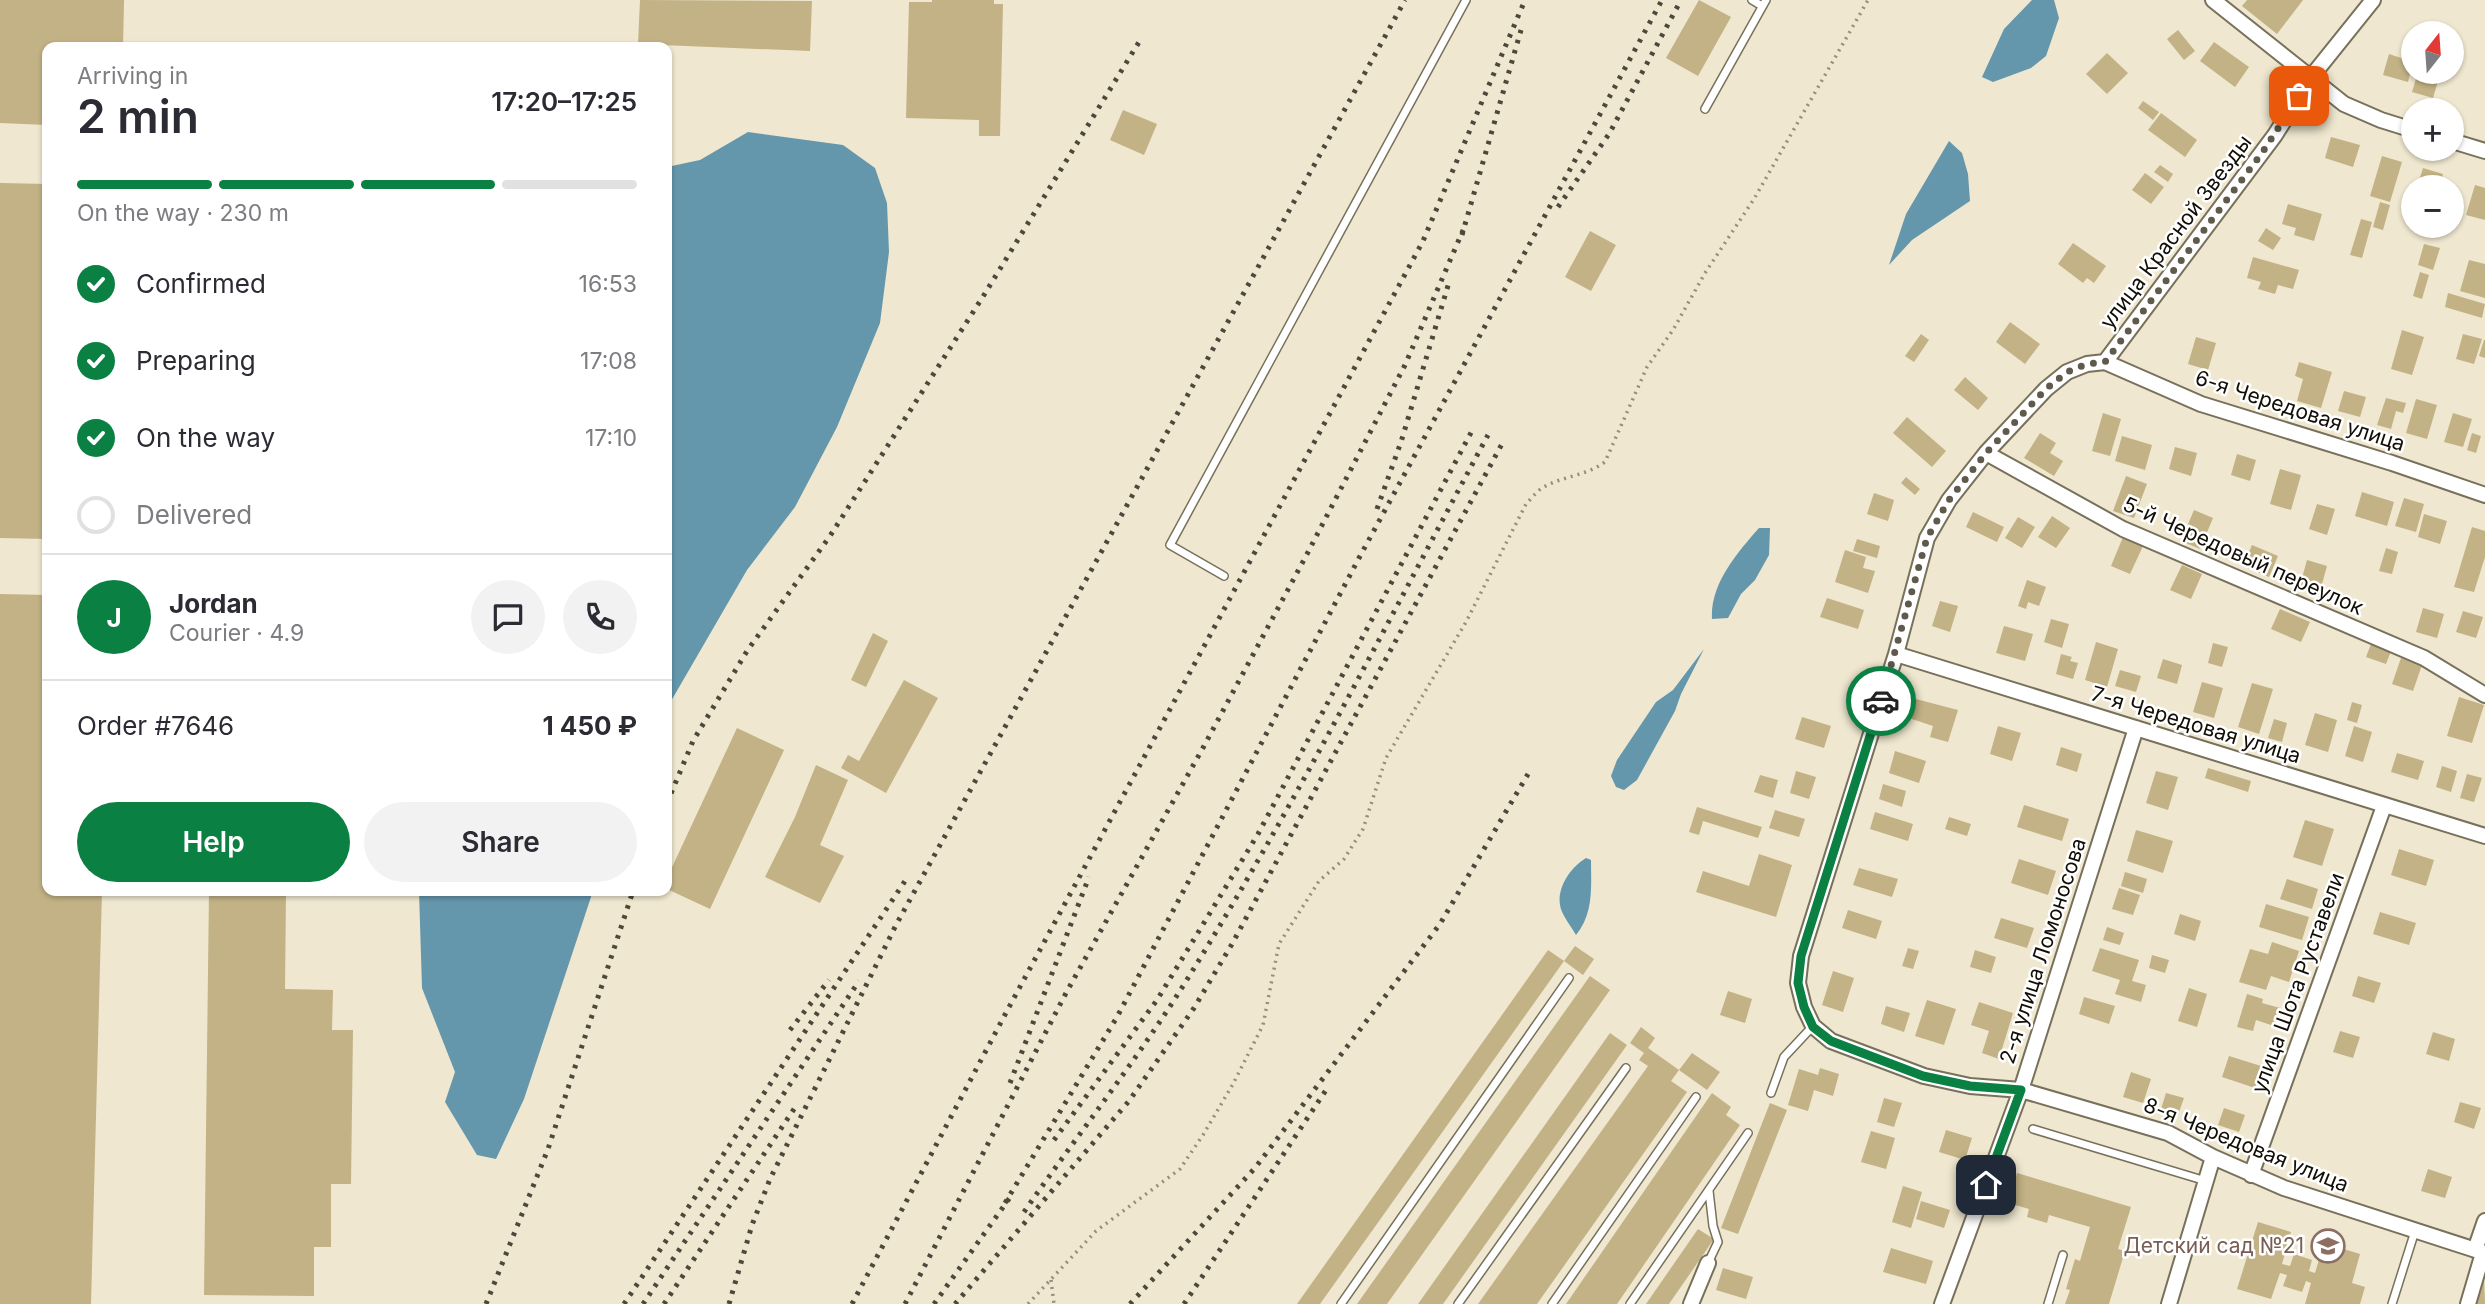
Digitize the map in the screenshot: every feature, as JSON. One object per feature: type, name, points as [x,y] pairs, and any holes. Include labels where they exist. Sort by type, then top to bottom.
[{"type":"street","points":[[2213,0],[2344,103],[2401,126]]},
{"type":"street","name":"улица Красной Звезды","points":[[1813,1027],[1798,983],[1801,956],[1896,654],[1927,538],[1949,500],[1986,453],[2046,389],[2067,372],[2087,364],[2105,362],[2275,135],[2312,76],[2373,0]]},
{"type":"street","points":[[2464,145],[2485,151]]},
{"type":"street","name":"6-я Чередовая улица","points":[[2105,362],[2202,404],[2485,495]]},
{"type":"street","name":"5-й Чередовый переулок","points":[[1986,453],[2123,529],[2424,657],[2485,695]]},
{"type":"street","name":"7-я Чередовая улица","points":[[1896,654],[2485,836]]},
{"type":"street","name":"2-я улица Ломоносова","points":[[1942,1304],[2021,1090],[2136,728]]},
{"type":"street","name":"улица Шота Руставели","points":[[2251,1175],[2384,806]]},
{"type":"street","name":"8-я Чередовая улица","points":[[1813,1027],[1831,1041],[1923,1076],[1970,1086],[2021,1090],[2168,1133],[2213,1157],[2284,1188],[2481,1252]]},
{"type":"street","points":[[2169,1304],[2213,1157]]},
{"type":"street","points":[[2468,1304],[2481,1252],[2485,1221]]},
{"type":"street","points":[[1691,1304],[1708,1263]]},
{"type":"lane","points":[[1224,576],[1170,545],[1466,0]]},
{"type":"lane","points":[[1705,109],[1764,3],[1752,0]]},
{"type":"lane","points":[[1341,1304],[1569,978]]},
{"type":"lane","points":[[1771,1093],[1784,1057],[1813,1027]]},
{"type":"lane","points":[[1458,1304],[1626,1068]]},
{"type":"lane","points":[[1552,1304],[1696,1097]]},
{"type":"lane","points":[[2033,1129],[2206,1181]]},
{"type":"lane","points":[[1630,1304],[1748,1133]]},
{"type":"lane","points":[[1708,1263],[1718,1242],[1713,1226],[1709,1190]]},
{"type":"lane","points":[[2392,1304],[2415,1231]]},
{"type":"lane","points":[[2048,1304],[2063,1255]]},
{"type":"path","points":[[1028,1304],[1096,1231],[1180,1169],[1203,1135],[1263,1025],[1279,944],[1319,881],[1344,859],[1363,829],[1386,758],[1465,622],[1525,504],[1540,490],[1556,481],[1595,470],[1605,462],[1647,367],[1754,199],[1868,0]]},
{"type":"path","points":[[1051,1280],[1054,1304]]},
{"type":"water","points":[[2032,0],[2054,0],[2059,18],[2046,56],[2031,68],[1993,82],[1982,77],[2004,29]]},
{"type":"water","points":[[748,132],[843,145],[875,168],[887,203],[889,252],[880,323],[837,427],[795,507],[747,570],[672,699],[672,166],[700,160]]},
{"type":"water","points":[[1949,141],[1962,153],[1968,174],[1970,201],[1912,240],[1889,265],[1906,214]]},
{"type":"water","points":[[1759,528],[1770,528],[1769,555],[1755,580],[1741,594],[1728,618],[1712,619],[1715,594],[1720,581]]},
{"type":"water","points":[[1704,649],[1675,711],[1637,780],[1624,790],[1616,787],[1611,776],[1617,760],[1656,702],[1673,690]]},
{"type":"water","points":[[1586,858],[1591,860],[1589,909],[1576,935],[1562,912],[1560,898],[1566,878]]},
{"type":"water","points":[[419,896],[591,896],[524,1099],[496,1159],[477,1155],[445,1102],[455,1072],[422,988]]},
{"type":"building","points":[[0,0],[124,0],[123,42],[42,42],[42,125],[0,123]]},
{"type":"building","points":[[640,0],[812,1],[810,51],[638,42]]},
{"type":"building","points":[[994,0],[994,4],[1003,4],[1000,136],[979,136],[979,120],[906,118],[909,2]]},
{"type":"building","points":[[1699,0],[1731,17],[1698,76],[1666,58]]},
{"type":"building","points":[[2247,0],[2303,0],[2277,34],[2242,6]]},
{"type":"building","points":[[2178,30],[2195,51],[2184,60],[2167,39]]},
{"type":"building","points":[[2214,42],[2249,67],[2235,87],[2200,61]]},
{"type":"building","points":[[2107,53],[2128,73],[2107,94],[2086,74]]},
{"type":"building","points":[[2389,54],[2401,58],[2401,80],[2383,75]]},
{"type":"building","points":[[2414,84],[2437,84],[2433,98],[2412,92]]},
{"type":"building","points":[[2143,101],[2159,112],[2153,120],[2138,108]]},
{"type":"building","points":[[1123,110],[1157,124],[1144,155],[1110,140]]},
{"type":"building","points":[[2161,113],[2197,140],[2185,157],[2148,130]]},
{"type":"building","points":[[2331,137],[2360,145],[2353,167],[2325,158]]},
{"type":"building","points":[[2382,156],[2402,162],[2390,202],[2370,196]]},
{"type":"building","points":[[2160,165],[2173,174],[2168,182],[2154,172]]},
{"type":"building","points":[[2423,168],[2443,174],[2443,175],[2421,175]]},
{"type":"building","points":[[2145,173],[2164,187],[2151,204],[2132,190]]},
{"type":"building","points":[[0,183],[42,184],[42,539],[0,538]]},
{"type":"building","points":[[2475,185],[2485,188],[2485,220],[2466,215]]},
{"type":"building","points":[[2380,202],[2390,205],[2383,230],[2373,227]]},
{"type":"building","points":[[2288,204],[2322,214],[2314,241],[2294,235],[2296,228],[2282,224]]},
{"type":"building","points":[[2361,219],[2372,222],[2362,258],[2350,255]]},
{"type":"building","points":[[2266,228],[2281,238],[2273,250],[2258,241]]},
{"type":"building","points":[[1590,231],[1616,245],[1591,291],[1565,277]]},
{"type":"building","points":[[2073,243],[2106,266],[2094,283],[2087,278],[2083,283],[2058,264]]},
{"type":"building","points":[[2424,244],[2440,248],[2433,270],[2418,265]]},
{"type":"building","points":[[2253,257],[2299,270],[2293,289],[2278,285],[2275,294],[2258,289],[2261,282],[2247,278]]},
{"type":"building","points":[[2469,260],[2485,264],[2485,298],[2460,291]]},
{"type":"building","points":[[2420,272],[2429,275],[2422,299],[2413,296]]},
{"type":"building","points":[[2448,293],[2485,304],[2482,318],[2445,307]]},
{"type":"building","points":[[2010,322],[2040,344],[2025,364],[1996,342]]},
{"type":"building","points":[[2402,330],[2424,337],[2412,375],[2391,369]]},
{"type":"building","points":[[1921,334],[1929,340],[1914,362],[1905,356]]},
{"type":"building","points":[[2463,334],[2482,339],[2474,364],[2456,359]]},
{"type":"building","points":[[2196,337],[2216,343],[2208,370],[2188,364]]},
{"type":"building","points":[[2485,340],[2485,358],[2479,356]]},
{"type":"building","points":[[2299,362],[2332,372],[2321,408],[2297,401],[2303,379],[2295,376]]},
{"type":"building","points":[[1965,377],[1988,398],[1978,410],[1954,390]]},
{"type":"building","points":[[2344,391],[2366,397],[2360,417],[2338,411]]},
{"type":"building","points":[[2386,398],[2406,403],[2403,413],[2396,411],[2391,429],[2377,425]]},
{"type":"building","points":[[2416,399],[2437,405],[2427,439],[2406,433]]},
{"type":"building","points":[[2103,413],[2121,419],[2110,456],[2092,451]]},
{"type":"building","points":[[2453,413],[2472,419],[2463,447],[2444,442]]},
{"type":"building","points":[[1907,417],[1946,451],[1932,467],[1893,433]]},
{"type":"building","points":[[2040,433],[2056,443],[2050,453],[2063,461],[2054,476],[2024,458]]},
{"type":"building","points":[[2472,433],[2481,436],[2476,453],[2467,450]]},
{"type":"building","points":[[2122,436],[2152,445],[2145,470],[2115,461]]},
{"type":"building","points":[[2175,447],[2197,453],[2191,476],[2169,469]]},
{"type":"building","points":[[2237,454],[2256,460],[2250,481],[2231,475]]},
{"type":"building","points":[[2280,469],[2301,475],[2291,510],[2270,504]]},
{"type":"building","points":[[2126,476],[2147,484],[2134,518],[2113,511]]},
{"type":"building","points":[[1906,477],[1920,489],[1915,495],[1901,483]]},
{"type":"building","points":[[2362,492],[2394,502],[2387,526],[2355,516]]},
{"type":"building","points":[[1874,493],[1894,500],[1888,521],[1867,514]]},
{"type":"building","points":[[2404,498],[2424,504],[2416,532],[2395,526]]},
{"type":"building","points":[[2317,504],[2335,509],[2327,535],[2309,529]]},
{"type":"building","points":[[2194,510],[2213,518],[2200,549],[2181,541]]},
{"type":"building","points":[[1973,512],[2004,527],[1997,542],[1966,527]]},
{"type":"building","points":[[2424,514],[2447,521],[2440,544],[2418,537]]},
{"type":"building","points":[[2052,516],[2070,528],[2056,548],[2038,537]]},
{"type":"building","points":[[2018,517],[2035,527],[2022,548],[2005,538]]},
{"type":"building","points":[[2472,527],[2485,531],[2485,557],[2474,592],[2454,587]]},
{"type":"building","points":[[2123,537],[2143,546],[2130,574],[2111,566]]},
{"type":"building","points":[[1857,539],[1880,546],[1877,558],[1853,551]]},
{"type":"building","points":[[2252,545],[2278,556],[2269,577],[2243,566]]},
{"type":"building","points":[[2386,548],[2398,552],[2392,574],[2379,571]]},
{"type":"building","points":[[1845,550],[1866,557],[1863,568],[1875,571],[1868,593],[1835,582]]},
{"type":"building","points":[[2307,560],[2327,566],[2319,595],[2299,589]]},
{"type":"building","points":[[2182,565],[2202,574],[2191,599],[2170,590]]},
{"type":"building","points":[[2027,580],[2046,587],[2039,606],[2028,602],[2026,609],[2018,606]]},
{"type":"building","points":[[0,594],[42,595],[42,896],[102,896],[91,1304],[0,1304]]},
{"type":"building","points":[[1827,598],[1864,610],[1858,629],[1820,617]]},
{"type":"building","points":[[1940,601],[1958,606],[1950,632],[1932,626]]},
{"type":"building","points":[[2423,608],[2444,614],[2437,638],[2416,632]]},
{"type":"building","points":[[2280,609],[2310,622],[2301,642],[2271,629]]},
{"type":"building","points":[[2463,611],[2483,617],[2476,638],[2456,632]]},
{"type":"building","points":[[2051,619],[2069,624],[2062,648],[2044,642]]},
{"type":"building","points":[[2004,626],[2033,634],[2025,661],[1996,653]]},
{"type":"building","points":[[873,633],[888,641],[866,687],[851,680]]},
{"type":"building","points":[[2096,642],[2118,649],[2107,687],[2085,680]]},
{"type":"building","points":[[2213,643],[2228,647],[2222,667],[2208,663]]},
{"type":"building","points":[[2371,644],[2391,651],[2386,664],[2366,657]]},
{"type":"building","points":[[2061,654],[2072,657],[2070,661],[2078,663],[2073,679],[2056,674]]},
{"type":"building","points":[[2401,658],[2422,665],[2413,691],[2392,684]]},
{"type":"building","points":[[2163,659],[2182,665],[2177,684],[2157,678]]},
{"type":"building","points":[[2120,670],[2141,676],[2136,692],[2115,686]]},
{"type":"building","points":[[904,680],[938,698],[886,793],[841,768],[848,755],[859,761]]},
{"type":"building","points":[[2202,682],[2223,688],[2214,718],[2193,712]]},
{"type":"building","points":[[2252,683],[2273,689],[2259,734],[2238,727]]},
{"type":"building","points":[[2459,697],[2484,705],[2472,743],[2447,736]]},
{"type":"building","points":[[1912,698],[1958,710],[1948,742],[1930,737],[1933,726],[1906,717]]},
{"type":"building","points":[[2352,702],[2362,705],[2357,723],[2347,720]]},
{"type":"building","points":[[2315,713],[2337,720],[2328,752],[2305,745]]},
{"type":"building","points":[[1802,717],[1831,726],[1824,748],[1795,739]]},
{"type":"building","points":[[2274,719],[2287,723],[2282,742],[2268,738]]},
{"type":"building","points":[[1998,726],[2021,733],[2012,761],[1990,754]]},
{"type":"building","points":[[2354,726],[2372,732],[2363,762],[2345,756]]},
{"type":"building","points":[[737,728],[784,750],[710,909],[672,891],[672,867]]},
{"type":"building","points":[[2061,747],[2082,754],[2077,772],[2056,765]]},
{"type":"building","points":[[1895,751],[1926,761],[1919,783],[1889,773]]},
{"type":"building","points":[[2397,753],[2424,761],[2418,780],[2391,772]]},
{"type":"building","points":[[816,765],[848,780],[820,845],[844,856],[820,903],[765,877],[795,817]]},
{"type":"building","points":[[2442,766],[2457,771],[2451,792],[2436,787]]},
{"type":"building","points":[[2208,768],[2251,781],[2248,792],[2205,778]]},
{"type":"building","points":[[1796,771],[1816,777],[1809,799],[1790,793]]},
{"type":"building","points":[[2156,771],[2178,777],[2168,810],[2146,803]]},
{"type":"building","points":[[2467,774],[2482,778],[2474,802],[2460,798]]},
{"type":"building","points":[[1760,775],[1778,780],[1773,798],[1754,792]]},
{"type":"building","points":[[1883,784],[1906,791],[1902,807],[1879,799]]},
{"type":"building","points":[[2024,805],[2069,819],[2062,841],[2017,827]]},
{"type":"building","points":[[1697,807],[1762,827],[1758,838],[1703,821],[1699,835],[1689,832]]},
{"type":"building","points":[[1775,810],[1805,819],[1799,837],[1769,828]]},
{"type":"building","points":[[1875,812],[1913,824],[1908,841],[1870,829]]},
{"type":"building","points":[[1949,817],[1971,824],[1967,836],[1945,829]]},
{"type":"building","points":[[2305,820],[2334,829],[2322,866],[2293,857]]},
{"type":"building","points":[[2136,830],[2173,841],[2163,873],[2127,861]]},
{"type":"building","points":[[2399,849],[2434,860],[2426,886],[2391,875]]},
{"type":"building","points":[[1759,854],[1792,865],[1776,917],[1696,892],[1703,871],[1749,886]]},
{"type":"building","points":[[2019,859],[2056,871],[2048,895],[2011,883]]},
{"type":"building","points":[[1859,868],[1898,879],[1892,897],[1853,885]]},
{"type":"building","points":[[2125,872],[2147,879],[2143,893],[2121,886]]},
{"type":"building","points":[[2287,879],[2318,889],[2312,909],[2280,899]]},
{"type":"building","points":[[2119,888],[2140,895],[2133,915],[2112,909]]},
{"type":"building","points":[[209,896],[286,896],[285,989],[333,990],[332,1030],[353,1030],[351,1184],[331,1184],[331,1247],[314,1247],[314,1296],[204,1295]]},
{"type":"building","points":[[2266,904],[2309,917],[2302,940],[2259,927]]},
{"type":"building","points":[[1848,910],[1882,921],[1876,939],[1842,928]]},
{"type":"building","points":[[2380,912],[2416,923],[2409,945],[2373,934]]},
{"type":"building","points":[[2180,914],[2201,921],[2195,941],[2174,934]]},
{"type":"building","points":[[2001,918],[2034,928],[2027,948],[1994,938]]},
{"type":"building","points":[[2107,927],[2124,933],[2120,945],[2103,940]]},
{"type":"building","points":[[2272,942],[2299,951],[2289,982],[2271,976],[2266,990],[2239,982],[2250,949],[2268,954]]},
{"type":"building","points":[[1575,946],[1594,959],[1583,975],[1564,961]]},
{"type":"building","points":[[1908,948],[1919,951],[1913,969],[1902,966]]},
{"type":"building","points":[[2100,948],[2139,960],[2132,981],[2146,985],[2141,1002],[2115,994],[2120,980],[2092,971]]},
{"type":"building","points":[[1548,950],[1564,961],[1320,1304],[1297,1304]]},
{"type":"building","points":[[1975,950],[1996,957],[1991,973],[1970,967]]},
{"type":"building","points":[[2152,955],[2169,960],[2165,973],[2149,968]]},
{"type":"building","points":[[1833,971],[1854,978],[1843,1012],[1822,1005]]},
{"type":"building","points":[[1590,976],[1610,990],[1387,1304],[1357,1304]]},
{"type":"building","points":[[2358,976],[2381,983],[2374,1003],[2352,996]]},
{"type":"building","points":[[2189,988],[2207,994],[2197,1027],[2178,1021]]},
{"type":"building","points":[[1728,991],[1752,999],[1745,1023],[1720,1015]]},
{"type":"building","points":[[2247,994],[2263,999],[2262,1003],[2280,1008],[2274,1026],[2256,1020],[2253,1031],[2237,1027]]},
{"type":"building","points":[[2084,997],[2115,1006],[2109,1024],[2079,1014]]},
{"type":"building","points":[[1927,1000],[1956,1009],[1944,1045],[1915,1036]]},
{"type":"building","points":[[1979,1002],[2013,1013],[1999,1059],[1982,1053],[1989,1031],[1971,1025]]},
{"type":"building","points":[[1886,1006],[1910,1013],[1904,1032],[1881,1024]]},
{"type":"building","points":[[1641,1027],[1655,1038],[1648,1048],[1679,1070],[1671,1081],[1687,1092],[1537,1304],[1478,1304],[1648,1066],[1639,1060],[1644,1053],[1630,1043]]},
{"type":"building","points":[[2340,1031],[2360,1037],[2353,1058],[2333,1052]]},
{"type":"building","points":[[2433,1032],[2455,1039],[2449,1061],[2426,1054]]},
{"type":"building","points":[[1610,1033],[1627,1045],[1443,1304],[1418,1304]]},
{"type":"building","points":[[1692,1053],[1720,1072],[1707,1090],[1679,1070]]},
{"type":"building","points":[[2229,1056],[2261,1066],[2255,1088],[2222,1077]]},
{"type":"building","points":[[1820,1068],[1839,1074],[1833,1096],[1814,1090],[1808,1111],[1788,1105],[1799,1069],[1818,1075]]},
{"type":"building","points":[[2131,1072],[2151,1079],[2143,1103],[2123,1097]]},
{"type":"building","points":[[1712,1093],[1731,1107],[1726,1115],[1740,1125],[1617,1304],[1566,1304]]},
{"type":"building","points":[[2166,1093],[2184,1098],[2178,1115],[2161,1109]]},
{"type":"building","points":[[1884,1098],[1902,1103],[1894,1127],[1877,1122]]},
{"type":"building","points":[[2460,1102],[2481,1108],[2474,1129],[2454,1122]]},
{"type":"building","points":[[1770,1103],[1787,1110],[1738,1234],[1721,1228]]},
{"type":"building","points":[[2224,1108],[2245,1115],[2239,1132],[2218,1125]]},
{"type":"building","points":[[1946,1130],[1972,1138],[1965,1160],[1939,1152]]},
{"type":"building","points":[[1871,1131],[1895,1138],[1886,1169],[1861,1162]]},
{"type":"building","points":[[2428,1169],[2452,1177],[2445,1198],[2421,1191]]},
{"type":"building","points":[[2017,1173],[2131,1207],[2118,1249],[2125,1251],[2109,1304],[2065,1304],[2070,1290],[2066,1289],[2075,1259],[2080,1261],[2090,1227],[2049,1215],[2047,1223],[2027,1217],[2029,1209],[2008,1203]]},
{"type":"building","points":[[1903,1186],[1922,1192],[1911,1228],[1892,1222]]},
{"type":"building","points":[[1921,1201],[1950,1210],[1944,1228],[1916,1219]]},
{"type":"building","points":[[2258,1222],[2291,1232],[2282,1264],[2290,1266],[2294,1254],[2312,1260],[2309,1271],[2315,1273],[2324,1243],[2360,1254],[2352,1283],[2365,1287],[2360,1304],[2305,1304],[2311,1283],[2306,1281],[2302,1292],[2283,1286],[2287,1275],[2280,1273],[2271,1299],[2237,1289]]},
{"type":"building","points":[[1698,1229],[1714,1239],[1669,1304],[1646,1304]]},
{"type":"building","points":[[1891,1248],[1933,1261],[1926,1284],[1883,1272]]},
{"type":"building","points":[[1723,1268],[1753,1277],[1746,1299],[1716,1290]]},
{"type":"building","points":[[2484,1277],[2485,1304],[2476,1304]]},
{"type":"railway","points":[[729,1304],[752,1225],[770,1179],[896,925],[1405,0]]},
{"type":"railway","points":[[852,1304],[1008,1009],[1423,241],[1525,0]]},
{"type":"railway","points":[[1005,1203],[1117,1017],[1359,558],[1662,0]]},
{"type":"railway","points":[[1558,207],[1609,134],[1681,0]]},
{"type":"railway","points":[[1462,235],[1521,30]]},
{"type":"railway","points":[[672,791],[693,741],[747,651],[830,536],[984,295],[1139,42]]},
{"type":"railway","points":[[905,1304],[1066,993],[1306,556],[1405,365],[1464,228]]},
{"type":"railway","points":[[1377,509],[1401,442],[1450,279]]},
{"type":"railway","points":[[1054,1140],[1157,1000],[1258,834],[1474,427]]},
{"type":"railway","points":[[1024,1212],[1149,1038],[1228,912],[1342,709],[1488,435]]},
{"type":"railway","points":[[955,1304],[1129,1101],[1194,1008],[1232,944],[1503,442]]},
{"type":"railway","points":[[1130,1304],[1255,1168],[1440,924],[1528,774]]},
{"type":"railway","points":[[1010,1083],[1089,877]]},
{"type":"railway","points":[[624,1304],[907,878]]},
{"type":"railway","points":[[486,1304],[548,1149],[631,896]]},
{"type":"railway","points":[[790,1030],[829,980]]},
{"type":"railway","points":[[643,1304],[859,981]]},
{"type":"railway","points":[[1184,1304],[1328,1087]]},
{"type":"railway","points":[[664,1304],[796,1106]]},
{"type":"railway","points":[[934,1304],[1011,1196]]},
{"type":"way so far","points":[[1881,701],[1927,538],[1949,500],[1986,453],[2046,389],[2067,372],[2087,364],[2105,362],[2262,153],[2299,96]]},
{"type":"place","name":"Детский сад №21","points":[[2328,1246]]},
{"type":"route","points":[[1881,701],[1801,956],[1798,983],[1813,1027],[1831,1041],[1923,1076],[1970,1086],[2021,1090],[1986,1185]]}]
